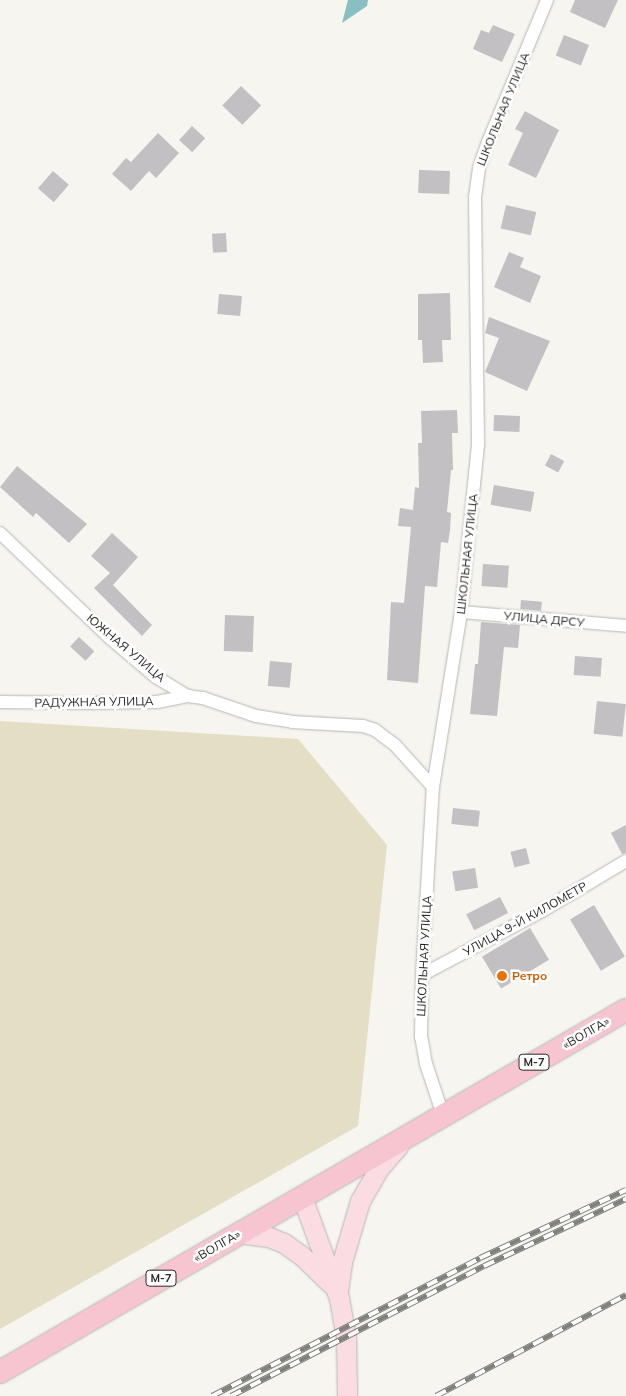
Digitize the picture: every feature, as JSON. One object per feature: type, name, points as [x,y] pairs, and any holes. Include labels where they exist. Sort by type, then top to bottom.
[{"type":"highway","name":"«ВОЛГА»","points":[[443,1115],[626,1010]]},
{"type":"highway","name":"М-7","points":[[409,1135],[443,1115]]},
{"type":"highway","name":"«ВОЛГА»","points":[[0,1372],[409,1135]]},
{"type":"main road","points":[[338,1292],[346,1246],[360,1201],[380,1167],[409,1135]]},
{"type":"main road","points":[[302,1197],[338,1292],[346,1336],[347,1396]]},
{"type":"main road","points":[[239,1233],[269,1237],[284,1243],[308,1261],[338,1292]]},
{"type":"street","name":"ШКОЛЬНАЯ УЛИЦА","points":[[443,1115],[426,1064],[421,1037],[422,975],[433,787],[461,612],[478,444],[475,197],[478,168],[547,0]]},
{"type":"street","name":"ЮЖНАЯ УЛИЦА","points":[[0,533],[111,638],[156,677],[188,696],[203,698],[256,716],[292,722],[363,726],[375,730],[395,745],[433,787]]},
{"type":"street","name":"УЛИЦА ДРСУ","points":[[461,612],[626,626]]},
{"type":"street","name":"РАДУЖНАЯ УЛИЦА","points":[[0,702],[157,702],[188,696]]},
{"type":"street","name":"УЛИЦА 9-Й КИЛОМЕТР","points":[[422,975],[542,911],[626,861]]},
{"type":"shaded area","points":[[0,721],[298,739],[387,845],[358,1126],[0,1329]]},
{"type":"water","points":[[348,0],[368,0],[367,6],[342,23]]},
{"type":"building","points":[[575,0],[618,0],[605,28],[570,12]]},
{"type":"building","points":[[493,25],[515,34],[502,62],[473,49],[481,30],[489,33]]},
{"type":"building","points":[[564,35],[589,45],[581,66],[556,55]]},
{"type":"building","points":[[241,86],[261,105],[242,125],[222,105]]},
{"type":"building","points":[[525,111],[559,130],[536,178],[508,165],[523,133],[515,129]]},
{"type":"building","points":[[192,126],[205,138],[192,152],[179,140]]},
{"type":"building","points":[[158,133],[179,153],[156,178],[149,171],[131,191],[112,174],[126,158],[131,162]]},
{"type":"building","points":[[419,170],[450,171],[449,194],[418,193]]},
{"type":"building","points":[[53,171],[69,185],[54,202],[38,188]]},
{"type":"building","points":[[506,205],[536,212],[531,235],[501,228]]},
{"type":"building","points":[[226,233],[227,252],[213,253],[212,234]]},
{"type":"building","points":[[509,252],[524,258],[520,267],[541,276],[530,303],[494,287]]},
{"type":"building","points":[[450,293],[451,340],[442,340],[443,362],[423,363],[422,340],[418,340],[418,294]]},
{"type":"building","points":[[219,294],[242,296],[240,316],[217,314]]},
{"type":"building","points":[[489,317],[550,341],[527,391],[485,372],[499,338],[485,333]]},
{"type":"building","points":[[457,410],[458,433],[452,433],[453,470],[451,470],[447,512],[451,513],[450,530],[448,543],[441,542],[437,587],[425,586],[418,683],[387,680],[391,602],[404,603],[411,527],[398,526],[400,508],[413,510],[415,487],[419,488],[418,443],[422,443],[421,411]]},
{"type":"building","points":[[494,415],[520,416],[519,432],[493,431]]},
{"type":"building","points":[[551,454],[564,461],[558,473],[545,465]]},
{"type":"building","points":[[17,466],[87,524],[69,543],[36,513],[33,517],[0,487]]},
{"type":"building","points":[[494,485],[534,492],[531,512],[491,505]]},
{"type":"building","points":[[112,533],[138,557],[113,585],[152,625],[142,636],[94,588],[110,573],[91,556]]},
{"type":"building","points":[[483,564],[509,566],[507,588],[481,586]]},
{"type":"building","points":[[521,600],[542,602],[541,611],[520,609]]},
{"type":"building","points":[[225,615],[254,616],[253,652],[224,651]]},
{"type":"building","points":[[481,622],[520,625],[518,648],[504,647],[497,716],[470,714],[475,664],[478,664]]},
{"type":"building","points":[[79,637],[94,651],[85,661],[70,647]]},
{"type":"building","points":[[575,656],[602,658],[601,677],[574,675]]},
{"type":"building","points":[[270,661],[292,663],[290,688],[268,686]]},
{"type":"building","points":[[597,701],[626,704],[622,737],[594,734]]},
{"type":"building","points":[[453,808],[480,811],[478,827],[451,824]]},
{"type":"building","points":[[626,825],[626,853],[622,854],[611,833]]},
{"type":"building","points":[[526,848],[530,864],[514,867],[510,852]]},
{"type":"building","points":[[475,868],[478,888],[455,891],[452,872]]},
{"type":"building","points":[[500,897],[508,913],[474,930],[466,914]]},
{"type":"building","points":[[594,905],[625,956],[601,971],[570,919]]},
{"type":"building","points":[[530,928],[549,960],[501,989],[482,957]]},
{"type":"railway","points":[[212,1396],[480,1258],[626,1190]]},
{"type":"railway","points":[[231,1396],[484,1266],[626,1199]]},
{"type":"railway","points":[[436,1396],[626,1295]]},
{"type":"place","name":"Ретро","points":[[502,976]]}]
